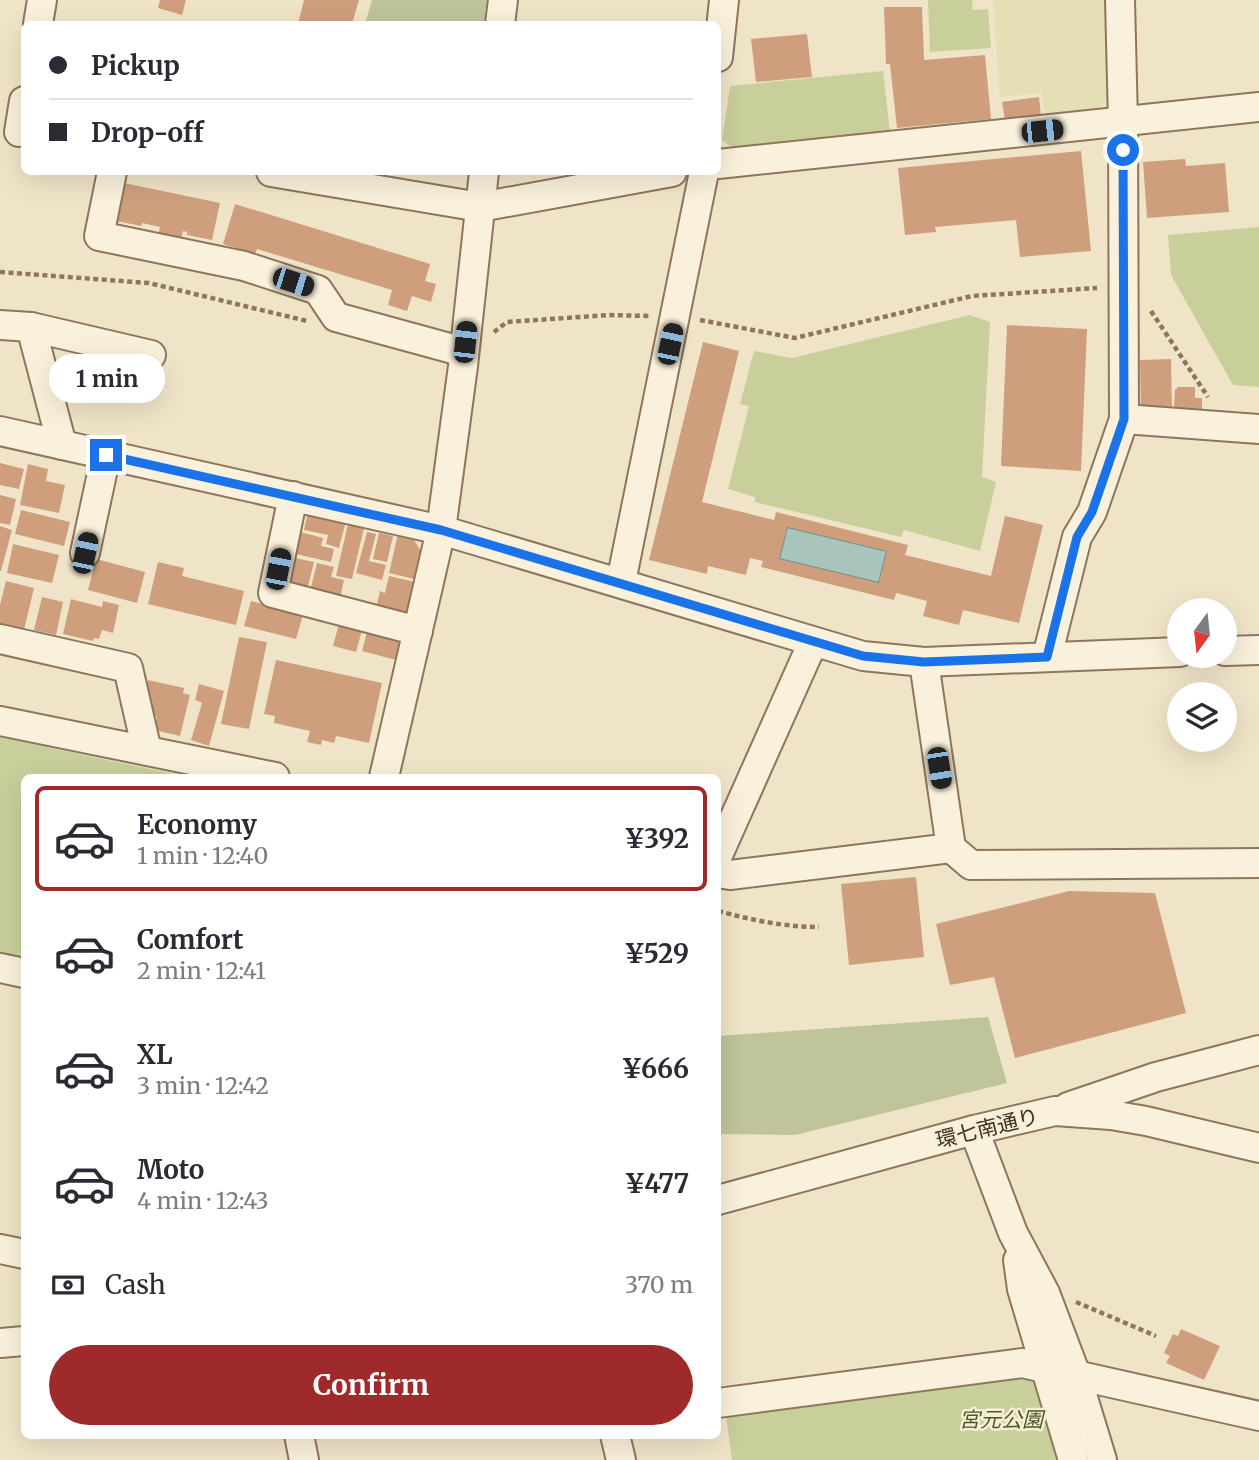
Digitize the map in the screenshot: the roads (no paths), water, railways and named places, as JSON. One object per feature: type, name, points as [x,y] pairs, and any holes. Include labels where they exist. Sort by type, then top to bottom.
[{"type":"street","points":[[38,21],[42,0]]},
{"type":"street","points":[[500,21],[503,0]]},
{"type":"street","points":[[721,28],[724,0]]},
{"type":"street","points":[[1047,657],[1077,537],[1092,512],[1124,419],[1120,0]]},
{"type":"street","points":[[721,164],[1259,107]]},
{"type":"street","points":[[14,132],[21,110]]},
{"type":"street","points":[[111,175],[99,236],[256,270],[318,290],[336,317],[465,347]]},
{"type":"street","points":[[289,175],[480,207],[656,175]]},
{"type":"street","points":[[385,774],[441,530],[484,175]]},
{"type":"street","points":[[621,582],[703,175]]},
{"type":"street","points":[[0,324],[31,327],[151,355]]},
{"type":"street","points":[[31,327],[62,445]]},
{"type":"street","points":[[1124,419],[1259,429]]},
{"type":"street","points":[[0,431],[441,530],[863,656],[924,662],[1167,652]]},
{"type":"street","points":[[85,553],[106,455]]},
{"type":"street","points":[[293,496],[273,593],[418,631]]},
{"type":"street","points":[[0,639],[128,668],[147,751]]},
{"type":"street","points":[[721,848],[813,642]]},
{"type":"street","points":[[1237,651],[1259,650]]},
{"type":"street","points":[[924,662],[951,848],[971,865],[1259,863]]},
{"type":"street","points":[[0,721],[260,774]]},
{"type":"street","points":[[721,874],[730,875],[951,848]]},
{"type":"street","points":[[0,968],[21,972]]},
{"type":"street","points":[[1055,1111],[1156,1077],[1259,1049]]},
{"type":"street","name":"環七南通り","points":[[721,1199],[974,1130],[1055,1111],[1111,1115],[1146,1121],[1259,1148]]},
{"type":"street","points":[[974,1130],[1013,1233],[1042,1287],[1076,1375],[1102,1460]]},
{"type":"street","points":[[1013,1233],[1022,1289],[1073,1460]]},
{"type":"street","points":[[0,1249],[21,1253]]},
{"type":"street","points":[[0,1343],[21,1341]]},
{"type":"street","points":[[721,1403],[1022,1363],[1259,1416]]},
{"type":"street","points":[[300,1439],[304,1460]]},
{"type":"street","points":[[616,1439],[621,1460]]},
{"type":"water","points":[[787,527],[887,551],[879,583],[779,559]]},
{"type":"park label","name":"宮元公園","points":[[1001,1419]]}]
